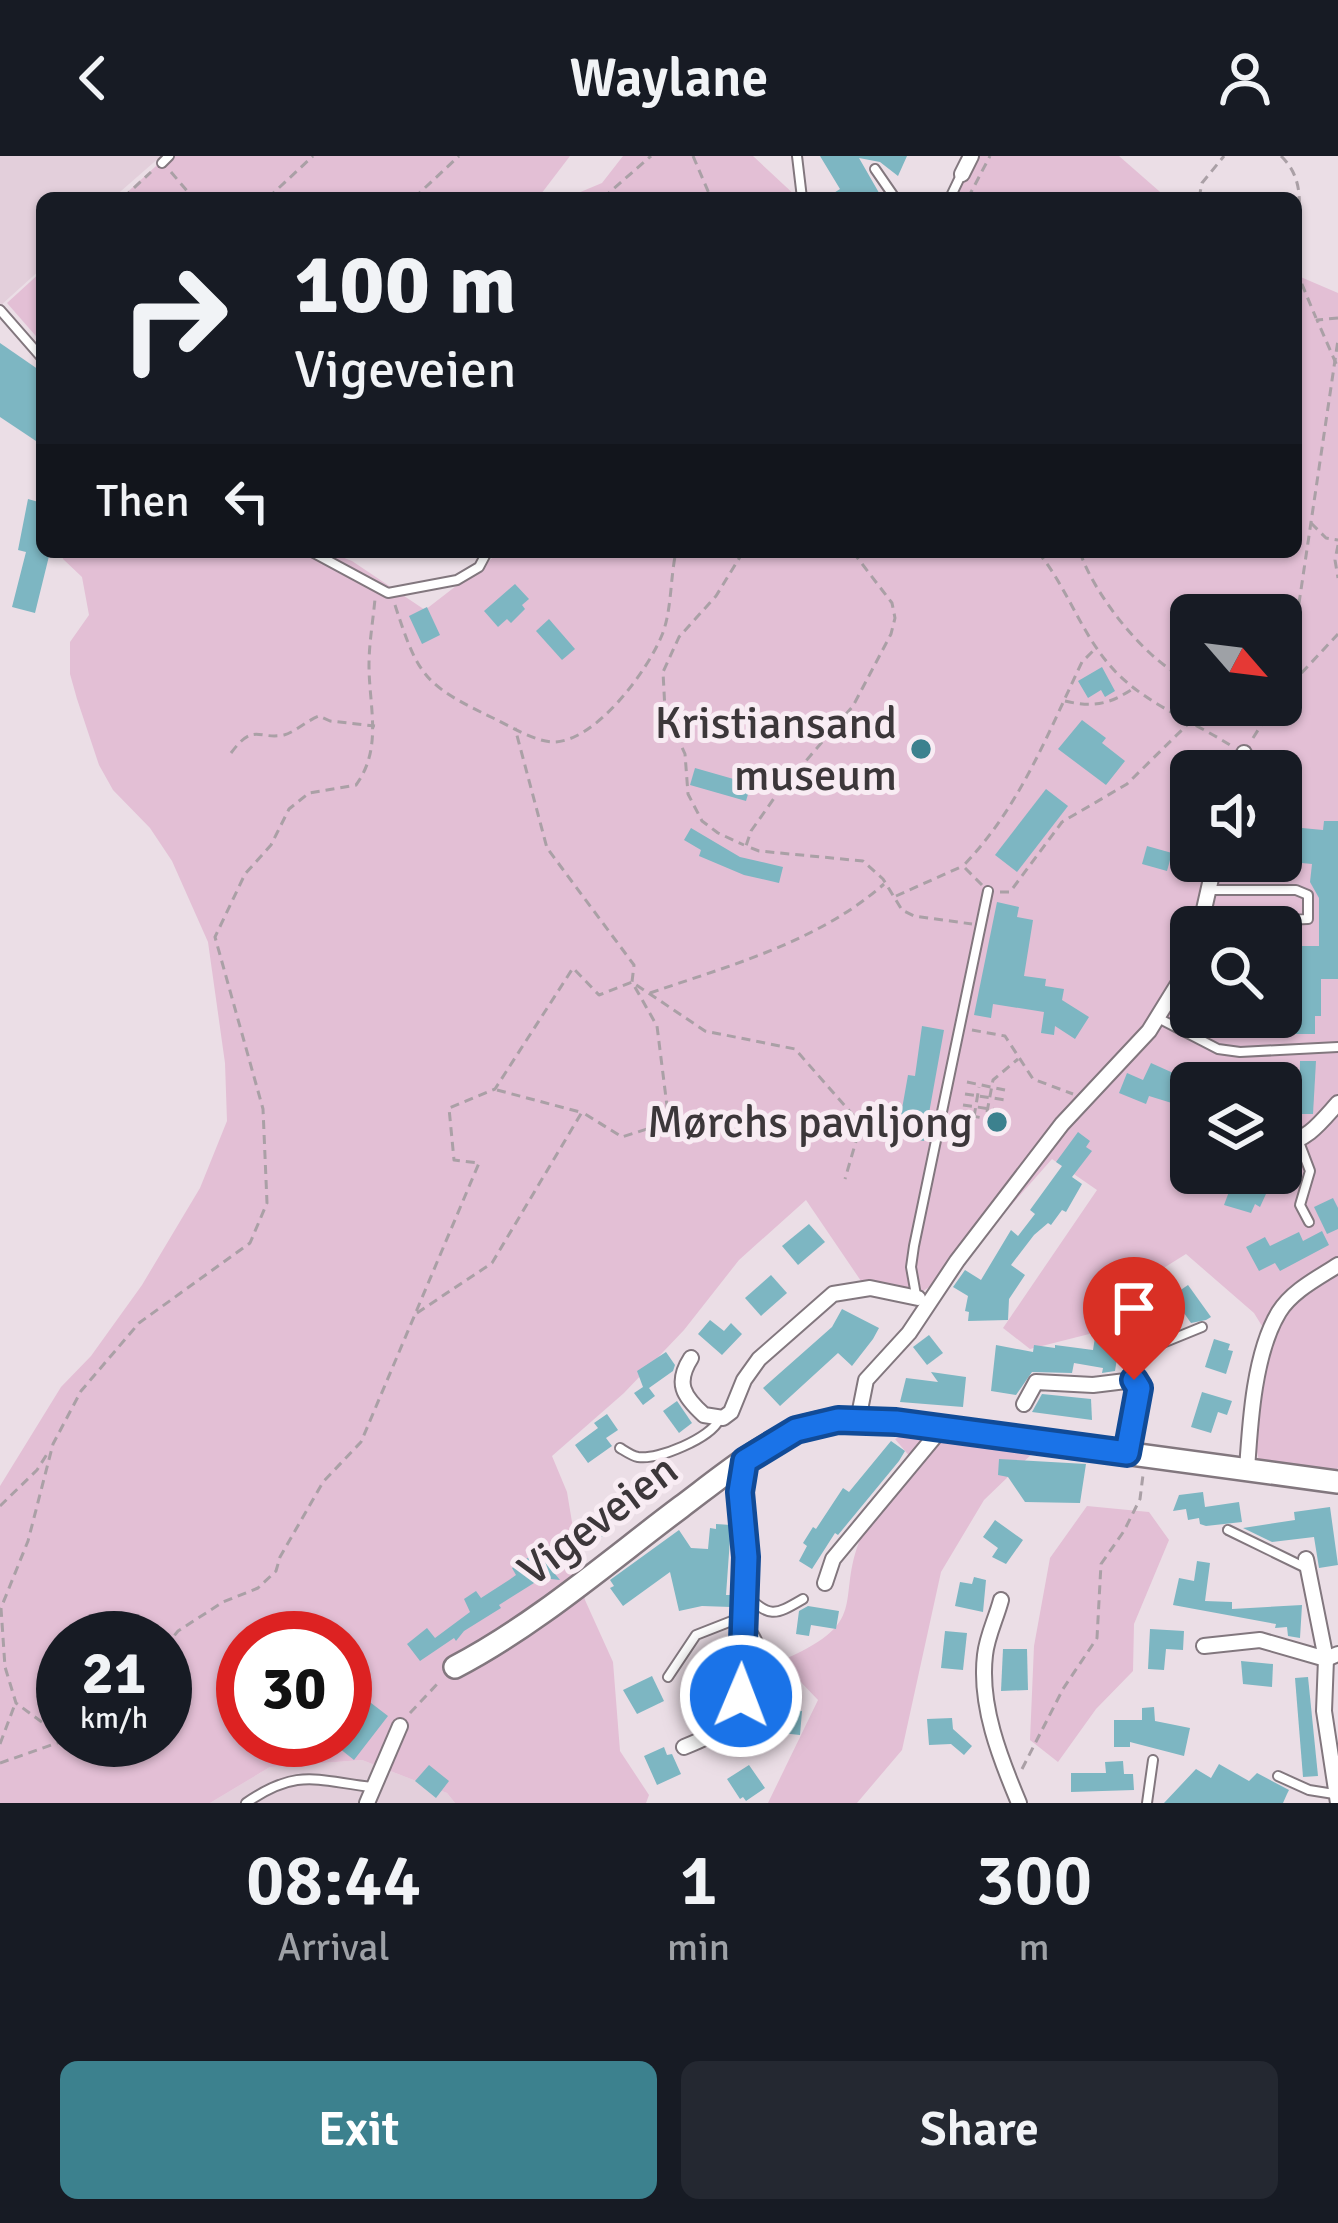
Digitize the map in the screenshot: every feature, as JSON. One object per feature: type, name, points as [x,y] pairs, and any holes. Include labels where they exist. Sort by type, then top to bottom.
[{"type":"street","points":[[962,174],[971,156]]},
{"type":"street","points":[[1206,906],[1212,882]]},
{"type":"street","points":[[858,1420],[866,1380],[1082,1100],[1158,1018],[1170,994]]},
{"type":"street","points":[[1302,1139],[1338,1103]]},
{"type":"street","points":[[1247,1470],[1257,1382],[1278,1313],[1292,1296],[1338,1265]]},
{"type":"street","name":"Vigeveien","points":[[691,1358],[680,1377],[682,1390],[704,1415],[720,1418],[731,1412],[759,1359],[833,1294],[870,1288],[921,1305]]},
{"type":"street","points":[[1024,1404],[1036,1382],[1094,1385],[1134,1380],[1139,1388],[1137,1454]]},
{"type":"street","name":"Vigeveien","points":[[454,1667],[524,1624],[745,1461],[796,1430],[838,1420],[941,1429],[1338,1482]]},
{"type":"street","points":[[825,1583],[833,1558],[941,1429]]},
{"type":"street","points":[[684,1747],[724,1726],[736,1712],[744,1678],[746,1557],[740,1492],[745,1461]]},
{"type":"street","points":[[1306,1564],[1332,1657],[1324,1712],[1336,1798]]},
{"type":"street","points":[[1001,1600],[985,1654],[986,1698],[1017,1802]]},
{"type":"street","points":[[1204,1646],[1260,1640],[1332,1657]]},
{"type":"street","points":[[367,1803],[400,1726]]},
{"type":"lane","points":[[797,156],[801,192]]},
{"type":"lane","points":[[875,169],[891,192]]},
{"type":"lane","points":[[953,192],[962,174]]},
{"type":"lane","points":[[0,310],[36,351]]},
{"type":"lane","points":[[324,558],[388,593],[457,580],[479,567],[484,558]]},
{"type":"lane","points":[[1211,890],[1296,890],[1308,895],[1308,920],[1302,920]]},
{"type":"lane","points":[[921,1305],[911,1268],[988,891]]},
{"type":"lane","points":[[1158,1018],[1218,1049],[1338,1047]]},
{"type":"lane","points":[[1302,1150],[1310,1171],[1300,1205],[1309,1222]]},
{"type":"lane","points":[[1143,1351],[1202,1327]]},
{"type":"lane","points":[[1134,1380],[1143,1351],[1136,1328]]},
{"type":"lane","name":"Vigeveien","points":[[620,1448],[645,1457],[702,1439],[720,1418]]},
{"type":"lane","points":[[1228,1530],[1306,1564]]},
{"type":"lane","points":[[742,1592],[774,1612],[787,1611],[803,1599]]},
{"type":"lane","points":[[668,1677],[696,1635],[742,1617],[763,1653],[770,1694]]},
{"type":"lane","points":[[1147,1803],[1153,1760]]},
{"type":"lane","points":[[1278,1775],[1336,1798]]},
{"type":"lane","points":[[246,1803],[275,1787],[312,1777],[373,1787]]},
{"type":"path","points":[[275,192],[314,156]]},
{"type":"path","points":[[420,192],[459,156]]},
{"type":"path","points":[[610,192],[651,156]]},
{"type":"path","points":[[693,156],[708,192]]},
{"type":"path","points":[[971,192],[990,156]]},
{"type":"path","points":[[1200,192],[1224,156]]},
{"type":"path","points":[[1281,156],[1293,169],[1299,192]]},
{"type":"path","points":[[130,192],[166,159],[189,192]]},
{"type":"path","points":[[1302,292],[1336,366]]},
{"type":"path","points":[[1317,320],[1338,318]]},
{"type":"path","points":[[1300,594],[1338,340]]},
{"type":"path","points":[[1311,523],[1338,543],[1338,578]]},
{"type":"path","points":[[388,593],[412,657],[432,684],[515,728],[560,741],[616,707],[663,634],[675,558]]},
{"type":"path","points":[[739,558],[716,596],[679,637],[663,672],[665,710],[682,741],[688,794],[702,820],[718,833],[759,851],[863,861],[886,883],[902,910],[914,916],[980,925]]},
{"type":"path","points":[[746,846],[763,813],[853,706],[891,634],[896,618],[892,603],[858,558]]},
{"type":"path","points":[[1043,558],[1096,648],[1134,688],[1170,709]]},
{"type":"path","points":[[1082,558],[1104,601],[1170,670]]},
{"type":"path","points":[[0,1506],[37,1470],[81,1391],[139,1323],[250,1243],[267,1203],[262,1109],[215,937],[245,874],[271,845],[290,809],[309,793],[356,785],[367,770],[374,726],[369,664],[376,585]]},
{"type":"path","points":[[1302,673],[1338,634]]},
{"type":"path","points":[[895,896],[963,866],[987,842],[1030,778],[1082,662],[1096,648]]},
{"type":"path","points":[[1064,701],[1088,707],[1113,702],[1134,688]]},
{"type":"path","points":[[231,753],[240,741],[257,732],[285,735],[320,716],[374,726]]},
{"type":"path","points":[[963,866],[988,891],[1010,892],[1062,822],[1127,784],[1186,726]]},
{"type":"path","points":[[1199,726],[1239,750]]},
{"type":"path","points":[[495,1089],[582,1112],[622,1137],[669,1122],[658,1026],[632,982],[634,965],[547,848],[515,728]]},
{"type":"path","points":[[648,994],[790,945],[886,883]]},
{"type":"path","points":[[192,1622],[223,1601],[258,1588],[276,1571],[323,1482],[361,1442],[479,1163],[454,1160],[449,1108],[495,1089],[573,968],[598,995],[632,982]]},
{"type":"path","points":[[632,982],[705,1031],[795,1049],[861,1124],[845,1179]]},
{"type":"path","points":[[958,1028],[1005,1036],[1033,1079],[1082,1100]]},
{"type":"path","points":[[988,1110],[993,1080],[1019,1058]]},
{"type":"path","points":[[968,1082],[1005,1090]]},
{"type":"path","points":[[974,1117],[979,1085]]},
{"type":"path","points":[[964,1094],[1006,1100]]},
{"type":"path","points":[[963,1105],[1005,1111]]},
{"type":"path","points":[[942,1111],[983,1118]]},
{"type":"path","points":[[415,1314],[492,1263],[582,1112]]},
{"type":"path","points":[[36,1719],[16,1703],[4,1667],[1,1608],[28,1541],[53,1444]]},
{"type":"path","points":[[1017,1802],[1022,1766],[1097,1638],[1101,1564],[1140,1499],[1137,1454]]},
{"type":"path","points":[[400,1726],[454,1667]]},
{"type":"path","points":[[0,1744],[16,1703]]},
{"type":"path","points":[[0,1763],[36,1751]]},
{"type":"shaded area","points":[[0,156],[161,156],[120,192],[36,192],[36,273],[0,306]]},
{"type":"shaded area","points":[[167,156],[570,156],[543,192],[128,192]]},
{"type":"shaded area","points":[[623,156],[753,156],[792,192],[580,192],[602,183]]},
{"type":"shaded area","points":[[975,156],[1119,156],[1160,192],[957,192]]},
{"type":"shaded area","points":[[36,276],[36,336],[7,303]]},
{"type":"shaded area","points":[[1302,278],[1338,293],[1335,1477],[1259,1461],[1252,1429],[1270,1339],[1254,1313],[1186,1254],[1146,1279],[1105,1330],[1030,1349],[1003,1328],[1097,1190],[1052,1159],[954,1270],[916,1296],[861,1281],[806,1200],[739,1260],[684,1330],[624,1393],[552,1456],[567,1492],[585,1600],[613,1662],[620,1751],[649,1795],[646,1803],[455,1803],[447,1793],[372,1764],[372,1611],[216,1611],[216,1767],[270,1767],[210,1803],[0,1803],[0,1486],[61,1387],[91,1356],[142,1285],[200,1188],[227,1121],[225,1063],[208,942],[172,861],[150,828],[113,790],[99,765],[70,674],[70,642],[89,615],[82,577],[63,558],[352,561],[425,610],[492,558],[1302,558]]},
{"type":"shaded area","points":[[936,1420],[1040,1446],[984,1500],[941,1572],[902,1750],[857,1803],[768,1803],[818,1700],[785,1659],[813,1645],[841,1619],[864,1530],[911,1458],[895,1439]]},
{"type":"shaded area","points":[[1087,1506],[1149,1512],[1169,1540],[1134,1624],[1133,1671],[1096,1709],[1058,1762],[1030,1740],[1034,1646],[1050,1558]]},
{"type":"shaded area","points":[[372,1764],[447,1793],[455,1803],[210,1803],[270,1767]]},
{"type":"building","points":[[820,156],[907,156],[898,176],[880,162],[859,158],[879,192],[835,192],[840,189]]},
{"type":"building","points":[[0,343],[36,368],[36,441],[0,417]]},
{"type":"building","points":[[28,499],[36,501],[36,558],[49,558],[35,613],[12,607],[26,552],[18,550]]},
{"type":"building","points":[[515,584],[529,599],[511,623],[507,619],[498,627],[484,611]]},
{"type":"building","points":[[427,607],[440,635],[422,644],[409,616]]},
{"type":"building","points":[[549,619],[575,649],[562,660],[536,631]]},
{"type":"building","points":[[1102,667],[1115,691],[1105,697],[1101,690],[1088,698],[1078,681]]},
{"type":"building","points":[[1082,720],[1125,761],[1106,785],[1058,749]]},
{"type":"building","points":[[695,768],[751,784],[746,801],[690,785]]},
{"type":"building","points":[[1046,789],[1068,806],[1017,872],[995,855]]},
{"type":"building","points":[[1324,821],[1338,821],[1338,979],[1321,979],[1321,1016],[1315,1016],[1315,1034],[1302,1034],[1302,946],[1319,946],[1319,898],[1310,882],[1312,864],[1302,863],[1302,828],[1323,830]]},
{"type":"building","points":[[691,828],[740,857],[783,867],[779,883],[744,875],[699,856],[701,850],[684,840]]},
{"type":"building","points":[[1147,846],[1170,852],[1167,871],[1142,864]]},
{"type":"building","points":[[997,902],[1019,907],[1017,917],[1033,920],[1024,976],[1046,979],[1045,986],[1064,989],[1062,1000],[1089,1017],[1075,1039],[1055,1026],[1054,1035],[1041,1033],[1044,1012],[993,1004],[991,1018],[974,1015]]},
{"type":"building","points":[[922,1026],[944,1030],[924,1141],[897,1137],[908,1075],[915,1076]]},
{"type":"building","points":[[1316,1061],[1313,1114],[1302,1114],[1300,1062]]},
{"type":"building","points":[[1151,1063],[1170,1072],[1170,1102],[1149,1096],[1146,1104],[1119,1093],[1127,1073],[1143,1080]]},
{"type":"building","points":[[1078,1132],[1090,1141],[1086,1147],[1092,1151],[1072,1177],[1082,1184],[1066,1212],[1062,1210],[1051,1225],[1034,1235],[1011,1265],[1025,1275],[1009,1299],[1008,1320],[968,1321],[968,1296],[953,1287],[965,1270],[981,1280],[1011,1230],[1018,1236],[1035,1214],[1030,1210],[1062,1166],[1056,1162]]},
{"type":"building","points":[[1228,1194],[1266,1194],[1251,1213],[1224,1205]]},
{"type":"building","points":[[1333,1198],[1338,1229],[1327,1234],[1314,1207]]},
{"type":"building","points":[[809,1224],[825,1242],[798,1265],[782,1246]]},
{"type":"building","points":[[1322,1231],[1329,1245],[1280,1271],[1275,1263],[1259,1271],[1246,1247],[1265,1237],[1270,1246],[1299,1232],[1303,1241]]},
{"type":"building","points":[[771,1275],[787,1293],[761,1316],[745,1298]]},
{"type":"building","points":[[1188,1285],[1211,1317],[1191,1323],[1172,1296]]},
{"type":"building","points":[[1108,1306],[1125,1309],[1115,1371],[1102,1373],[1103,1368],[1074,1363],[1072,1373],[1032,1372],[1016,1395],[991,1391],[996,1345],[1033,1352],[1034,1345],[1093,1350],[1099,1325],[1105,1326]]},
{"type":"building","points":[[842,1309],[879,1328],[873,1339],[852,1366],[838,1353],[780,1406],[763,1388],[832,1327]]},
{"type":"building","points":[[710,1320],[724,1331],[731,1323],[742,1334],[722,1355],[698,1334]]},
{"type":"building","points":[[929,1335],[943,1353],[927,1365],[913,1347]]},
{"type":"building","points":[[1214,1339],[1230,1344],[1228,1350],[1233,1351],[1226,1374],[1205,1367]]},
{"type":"building","points":[[666,1352],[675,1365],[673,1371],[649,1388],[655,1396],[643,1405],[634,1393],[643,1387],[637,1371]]},
{"type":"building","points":[[931,1372],[966,1377],[963,1407],[900,1402],[906,1378],[938,1382]]},
{"type":"building","points":[[1202,1392],[1232,1401],[1227,1415],[1218,1412],[1211,1433],[1191,1427]]},
{"type":"building","points":[[1042,1394],[1091,1399],[1092,1420],[1032,1412]]},
{"type":"building","points":[[677,1401],[692,1423],[679,1433],[663,1411]]},
{"type":"building","points":[[607,1414],[618,1430],[606,1438],[612,1446],[588,1463],[575,1445],[598,1428],[594,1423]]},
{"type":"building","points":[[891,1441],[905,1451],[899,1461],[835,1533],[812,1569],[799,1561],[813,1527],[843,1488],[849,1492]]},
{"type":"building","points":[[999,1459],[1086,1464],[1080,1503],[1025,1502],[1008,1477],[998,1475]]},
{"type":"building","points":[[1203,1492],[1205,1507],[1239,1502],[1242,1522],[1206,1526],[1199,1518],[1188,1520],[1186,1509],[1173,1511],[1179,1495]]},
{"type":"building","points":[[1330,1507],[1338,1565],[1319,1568],[1314,1537],[1272,1542],[1243,1528],[1295,1520],[1294,1512]]},
{"type":"building","points":[[595,1518],[605,1535],[581,1549],[571,1533]]},
{"type":"building","points":[[995,1520],[1023,1540],[1006,1564],[992,1557],[998,1548],[983,1537]]},
{"type":"building","points":[[716,1524],[731,1525],[726,1595],[732,1595],[731,1607],[679,1611],[670,1572],[623,1606],[610,1580],[679,1530],[691,1548],[708,1549],[710,1528],[716,1529]]},
{"type":"building","points":[[537,1552],[560,1580],[542,1578],[499,1605],[456,1641],[420,1661],[407,1644],[427,1628],[435,1638],[470,1612],[464,1599],[476,1591],[481,1598],[509,1580],[516,1575],[512,1568]]},
{"type":"building","points":[[1197,1561],[1210,1563],[1205,1601],[1232,1602],[1232,1609],[1302,1605],[1300,1638],[1288,1636],[1287,1627],[1275,1628],[1276,1624],[1173,1605],[1179,1578],[1194,1581]]},
{"type":"building","points":[[974,1577],[986,1580],[983,1612],[955,1606],[960,1582],[972,1584]]},
{"type":"building","points":[[808,1606],[839,1611],[836,1629],[811,1625],[809,1636],[796,1634],[799,1611]]},
{"type":"building","points":[[1150,1629],[1184,1631],[1183,1650],[1166,1649],[1164,1670],[1148,1669]]},
{"type":"building","points":[[945,1631],[967,1633],[963,1670],[941,1668]]},
{"type":"building","points":[[1003,1649],[1027,1649],[1028,1690],[1001,1691]]},
{"type":"building","points":[[1241,1661],[1273,1664],[1272,1687],[1243,1684]]},
{"type":"building","points":[[708,1672],[720,1695],[693,1708],[685,1691]]},
{"type":"building","points":[[652,1676],[664,1701],[637,1714],[623,1690]]},
{"type":"building","points":[[1308,1677],[1318,1776],[1303,1777],[1295,1678]]},
{"type":"building","points":[[372,1704],[388,1716],[372,1737]]},
{"type":"building","points":[[753,1706],[802,1711],[800,1735],[751,1730]]},
{"type":"building","points":[[1154,1707],[1155,1721],[1190,1728],[1184,1756],[1130,1742],[1130,1747],[1114,1747],[1114,1720],[1142,1720],[1142,1708]]},
{"type":"building","points":[[952,1718],[953,1729],[972,1746],[964,1755],[951,1744],[929,1745],[927,1719]]},
{"type":"building","points":[[664,1747],[681,1774],[657,1785],[644,1756]]},
{"type":"building","points":[[1123,1761],[1124,1774],[1133,1774],[1134,1790],[1071,1792],[1071,1773],[1106,1773],[1105,1762]]},
{"type":"building","points":[[1219,1764],[1249,1781],[1257,1773],[1289,1790],[1283,1803],[1164,1803],[1196,1769],[1211,1778]]},
{"type":"building","points":[[429,1765],[449,1781],[436,1798],[415,1781]]},
{"type":"building","points":[[749,1765],[765,1788],[746,1801],[727,1779]]},
{"type":"place","name":"Kristiansand museum","points":[[921,749]]},
{"type":"place","name":"Mørchs paviljong","points":[[997,1122]]},
{"type":"route","points":[[741,1696],[746,1557],[740,1492],[745,1461],[796,1430],[838,1420],[896,1422],[1127,1453],[1139,1388],[1134,1380]]}]
